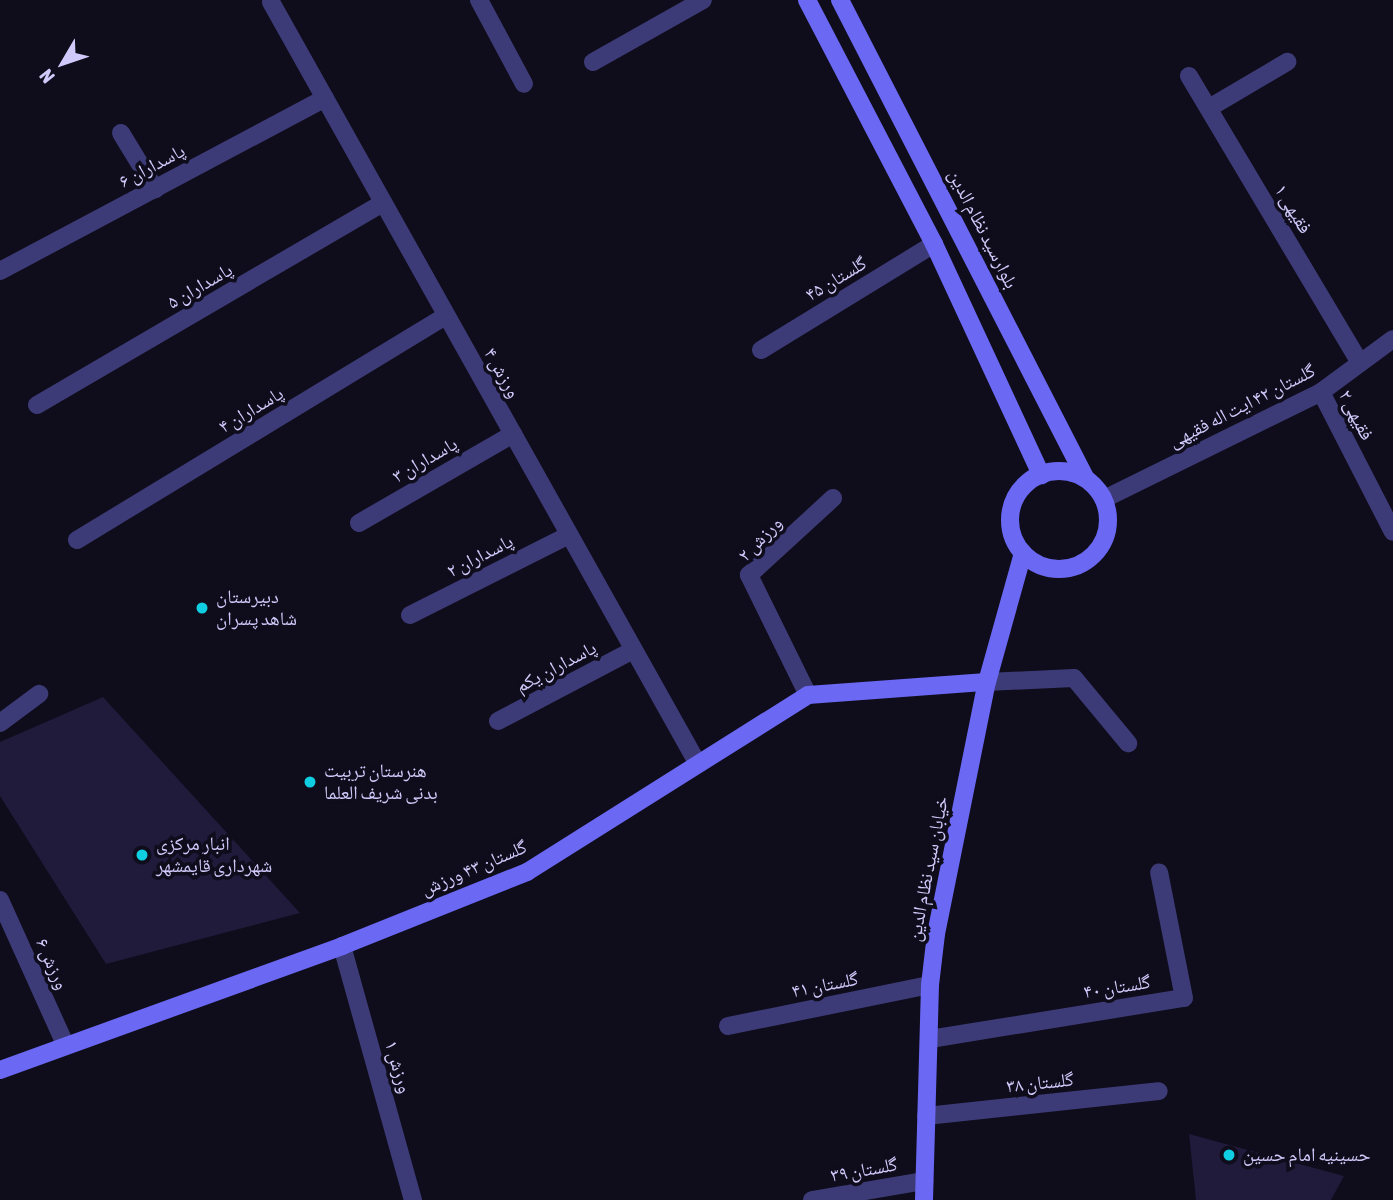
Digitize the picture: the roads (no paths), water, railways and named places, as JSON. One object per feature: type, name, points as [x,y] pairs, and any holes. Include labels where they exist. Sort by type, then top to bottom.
[{"type":"main road","points":[[807,0],[934,244],[1041,475]]},
{"type":"main road","name":"بلوارسید نظام الدین","points":[[840,0],[1086,479]]},
{"type":"main road","points":[[1071,472],[1086,479],[1104,499],[1108,530],[1093,556],[1065,569],[1035,563],[1023,553],[1010,525],[1011,509],[1027,483],[1041,475],[1071,472]]},
{"type":"main road","name":"خیابان سید نظام الدین","points":[[924,1200],[930,985],[987,681],[1023,553]]},
{"type":"main road","name":"گلستان ۴۳ ورزش","points":[[0,1070],[342,946],[527,872],[808,695],[987,681]]},
{"type":"street","points":[[479,0],[524,84]]},
{"type":"street","points":[[593,62],[703,0]]},
{"type":"street","name":"ورزش ۴","points":[[271,2],[698,764]]},
{"type":"street","points":[[1209,108],[1287,62]]},
{"type":"street","name":"فقیهی ۱","points":[[1189,76],[1360,363]]},
{"type":"street","name":"پاسداران ۶","points":[[0,271],[325,98]]},
{"type":"street","points":[[121,133],[155,189]]},
{"type":"street","name":"پاسداران ۵","points":[[37,405],[383,203]]},
{"type":"street","name":"گلستان ۴۵","points":[[761,350],[934,244]]},
{"type":"street","name":"پاسداران ۴","points":[[77,540],[446,316]]},
{"type":"street","name":"گلستان ۴۲ ایت اله فقیهی","points":[[1104,499],[1321,391],[1393,339]]},
{"type":"street","name":"فقیهی ۲","points":[[1321,391],[1393,532]]},
{"type":"street","name":"پاسداران ۳","points":[[359,523],[513,434]]},
{"type":"street","name":"ورزش ۲","points":[[808,695],[749,575],[833,498]]},
{"type":"street","name":"پاسداران ۲","points":[[410,615],[569,535]]},
{"type":"street","name":"پاسداران یکم","points":[[498,721],[634,650]]},
{"type":"street","points":[[987,681],[1074,678],[1128,743]]},
{"type":"street","points":[[0,723],[39,694]]},
{"type":"street","name":"گلستان ۴۰","points":[[930,1039],[1184,998],[1159,872]]},
{"type":"street","name":"ورزش ۶","points":[[0,900],[66,1046]]},
{"type":"street","name":"ورزش ۱","points":[[342,946],[413,1200]]},
{"type":"street","name":"گلستان ۴۱","points":[[728,1026],[930,985]]},
{"type":"street","name":"گلستان ۳۸","points":[[926,1116],[1159,1091]]},
{"type":"street","name":"گلستان ۳۹","points":[[812,1200],[924,1181]]},
{"type":"place","name":"دبیرستان شاهد پسران","points":[[202,608]]},
{"type":"place","name":"هنرستان تربیت بدنی شریف العلما","points":[[310,782]]},
{"type":"place","name":"انبار مرکزی شهرداری قایمشهر","points":[[142,855]]},
{"type":"place","name":"حسینیه امام حسین","points":[[1229,1155]]}]
